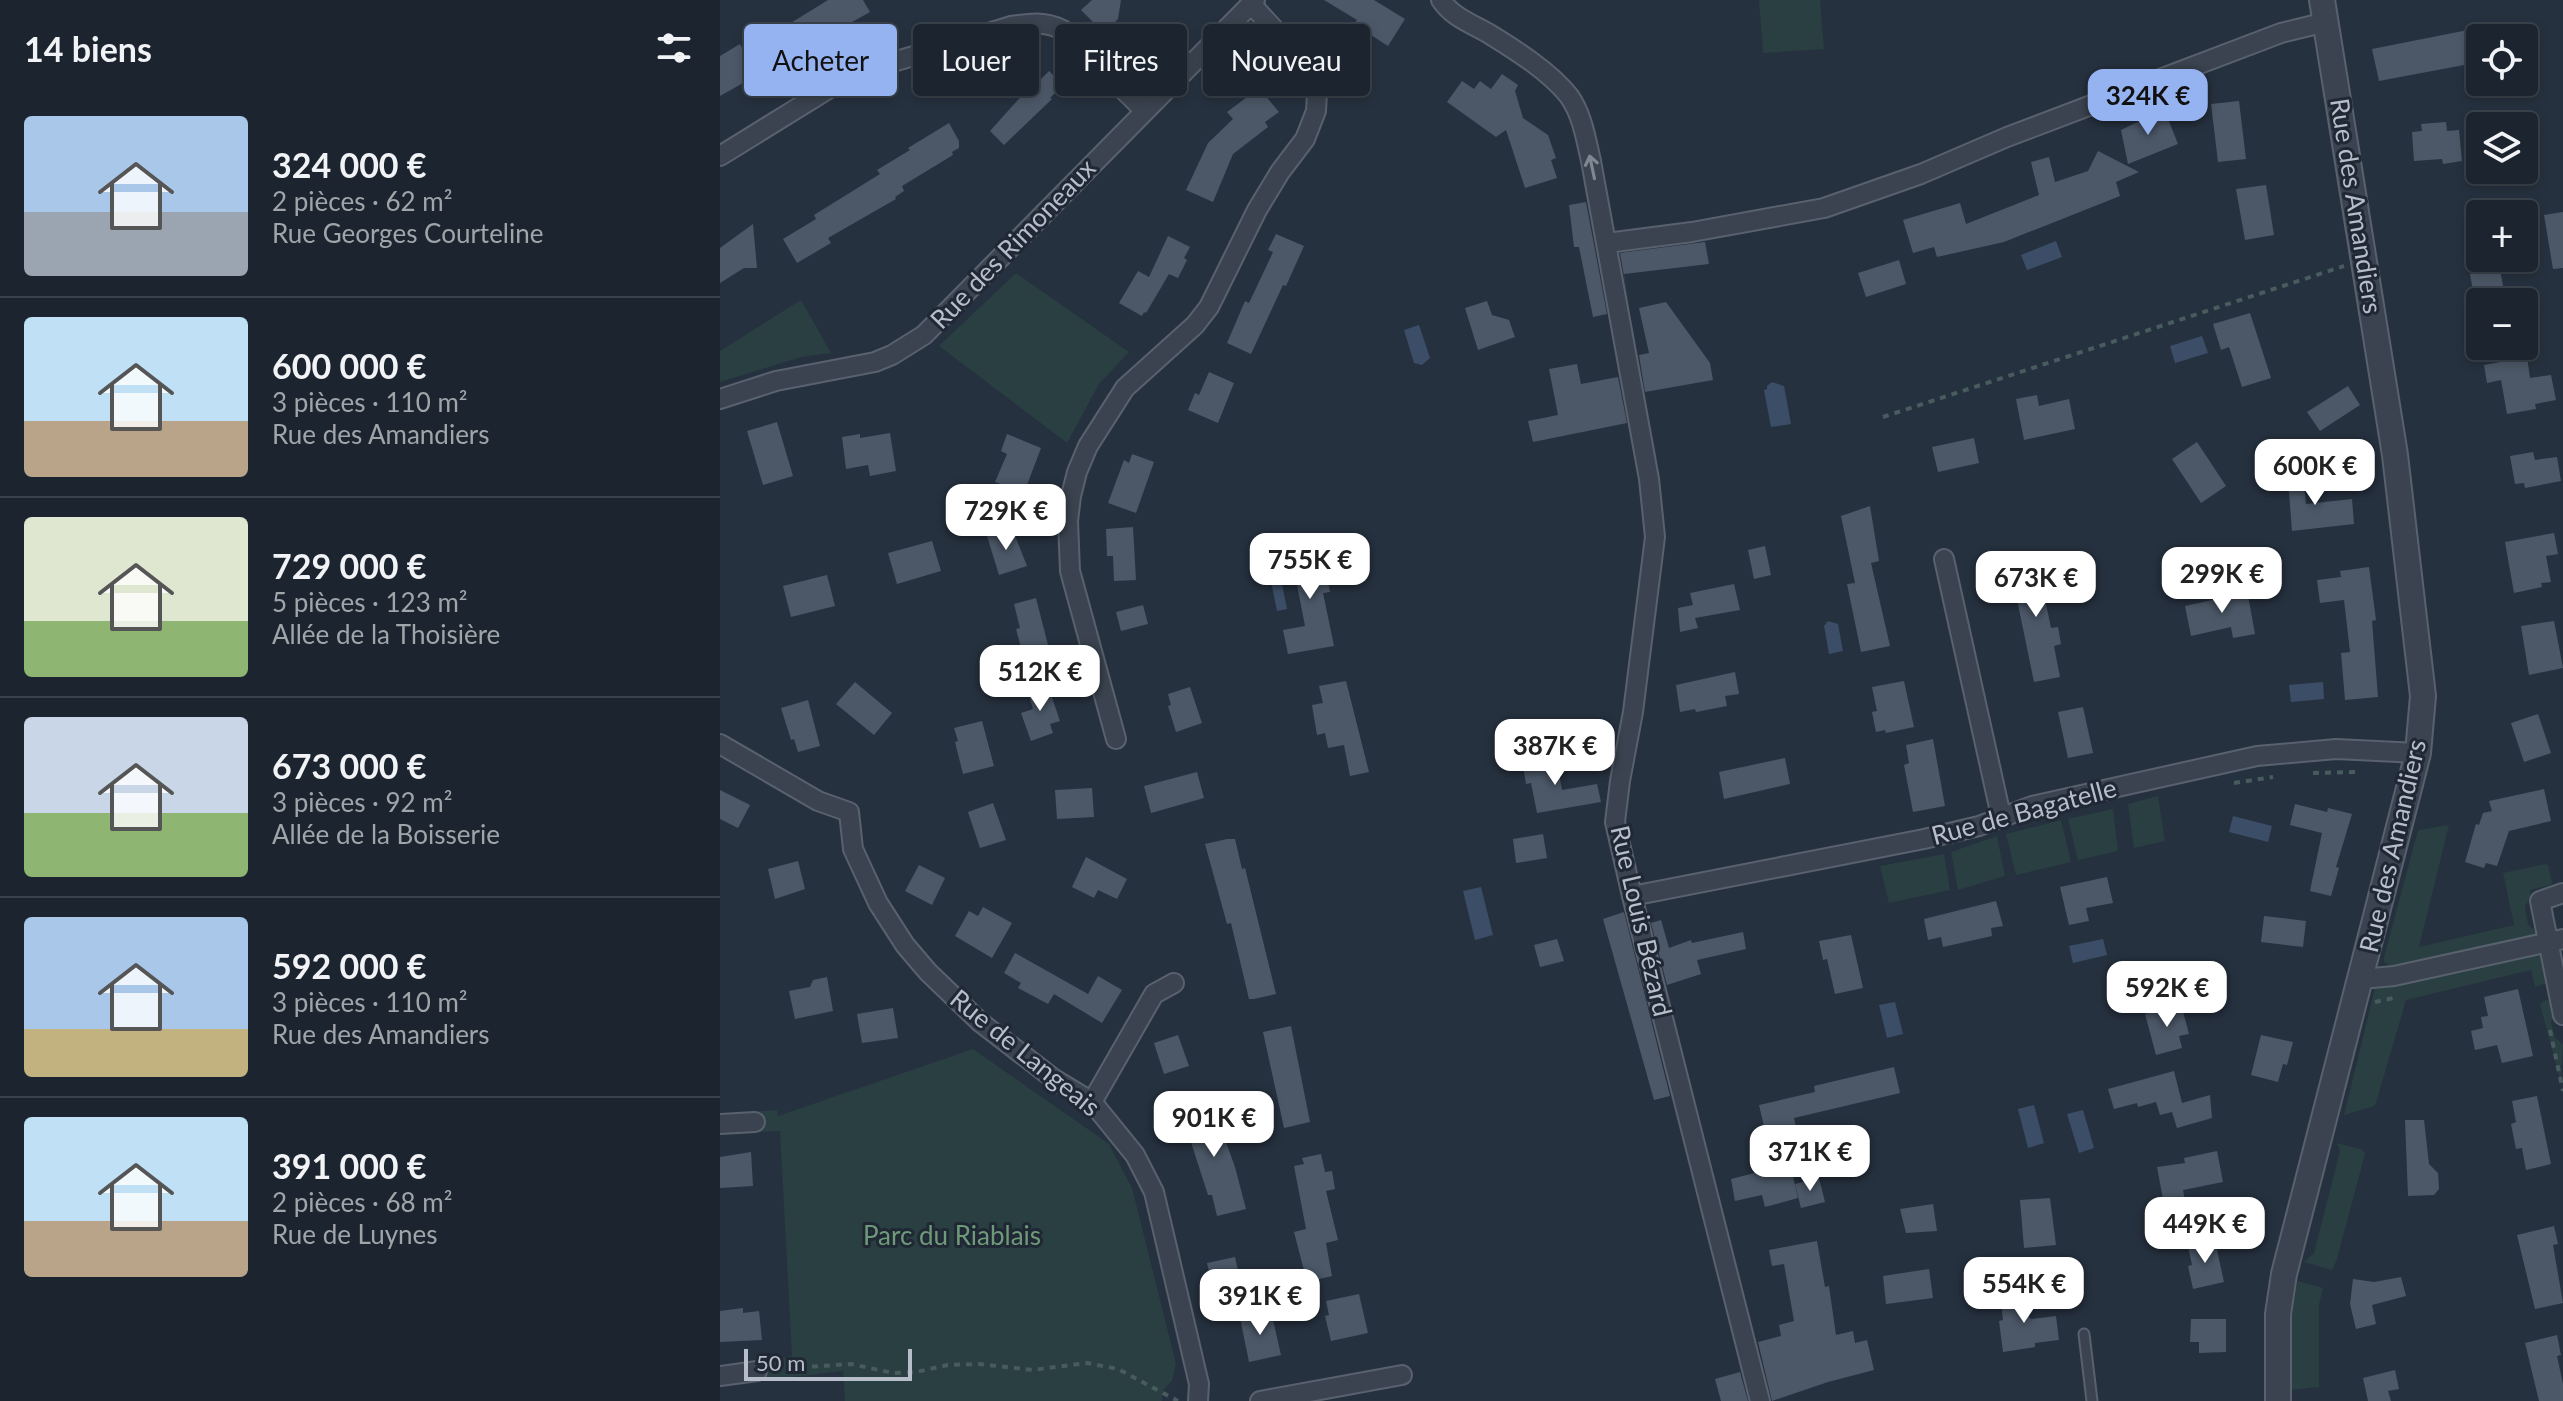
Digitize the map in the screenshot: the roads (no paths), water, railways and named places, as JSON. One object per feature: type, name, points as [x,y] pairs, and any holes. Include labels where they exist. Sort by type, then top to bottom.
[{"type":"street","name":"Rue Louis Bézard","points":[[1441,0],[1449,12],[1492,35],[1552,79],[1570,98],[1583,125],[1649,479],[1655,537],[1633,712],[1615,822],[1760,1401]]},
{"type":"street","points":[[1116,739],[1070,571],[1067,536],[1071,496],[1088,446],[1125,388],[1195,325],[1209,307],[1257,210],[1305,139],[1316,111],[1317,93],[1308,66],[1253,2]]},
{"type":"street","name":"Rue des Rimoneaux","points":[[720,399],[804,375],[875,362],[924,335],[1253,2]]},
{"type":"street","points":[[1607,243],[1692,232],[1824,208],[1921,174],[2007,137],[2255,43],[2324,11]]},
{"type":"street","name":"Rue des Amandiers","points":[[2278,1401],[2278,1314],[2284,1274],[2418,753],[2423,696],[2395,455],[2324,11]]},
{"type":"street","points":[[720,156],[851,75],[1011,26],[1035,23],[1050,23],[1063,30],[1144,110]]},
{"type":"street","points":[[1944,559],[2001,816]]},
{"type":"street","name":"Rue de Langeais","points":[[720,744],[818,801],[849,812],[853,849],[878,903],[921,963],[980,1022],[1054,1079],[1092,1102],[1135,1155],[1154,1192],[1199,1384],[1198,1401]]},
{"type":"street","name":"Rue de Bagatelle","points":[[1632,896],[1924,839],[1979,826],[2032,806],[2257,756],[2336,749],[2418,753]]},
{"type":"street","points":[[2563,893],[2540,901],[2556,941],[2563,1015]]},
{"type":"street","points":[[2362,979],[2394,976],[2556,941]]},
{"type":"street","points":[[1092,1102],[1154,994],[1174,983]]},
{"type":"street","points":[[720,1124],[755,1122]]},
{"type":"street","points":[[720,1376],[757,1371]]},
{"type":"street","points":[[1260,1401],[1402,1375]]},
{"type":"lane","points":[[2084,1334],[2092,1401]]},
{"type":"water","points":[[2056,241],[2062,257],[2027,270],[2021,255]]},
{"type":"water","points":[[1419,325],[1430,358],[1422,365],[1414,363],[1404,330]]},
{"type":"water","points":[[2202,336],[2208,353],[2175,363],[2170,346]]},
{"type":"water","points":[[1772,382],[1784,386],[1791,424],[1771,427],[1764,390]]},
{"type":"water","points":[[1275,550],[1287,609],[1277,611],[1265,552]]},
{"type":"water","points":[[1828,621],[1838,624],[1843,651],[1829,654],[1824,626]]},
{"type":"water","points":[[2323,682],[2324,699],[2291,702],[2289,685]]},
{"type":"water","points":[[2233,816],[2272,826],[2268,842],[2229,832]]},
{"type":"water","points":[[1481,887],[1493,935],[1475,940],[1463,891]]},
{"type":"water","points":[[2103,939],[2107,955],[2073,963],[2069,946]]},
{"type":"water","points":[[1895,1002],[1903,1034],[1887,1038],[1879,1005]]},
{"type":"water","points":[[2034,1105],[2044,1143],[2028,1148],[2018,1109]]},
{"type":"water","points":[[2083,1110],[2094,1148],[2079,1153],[2067,1114]]},
{"type":"park label","name":"Parc du Riablais","points":[[952,1236]]}]
